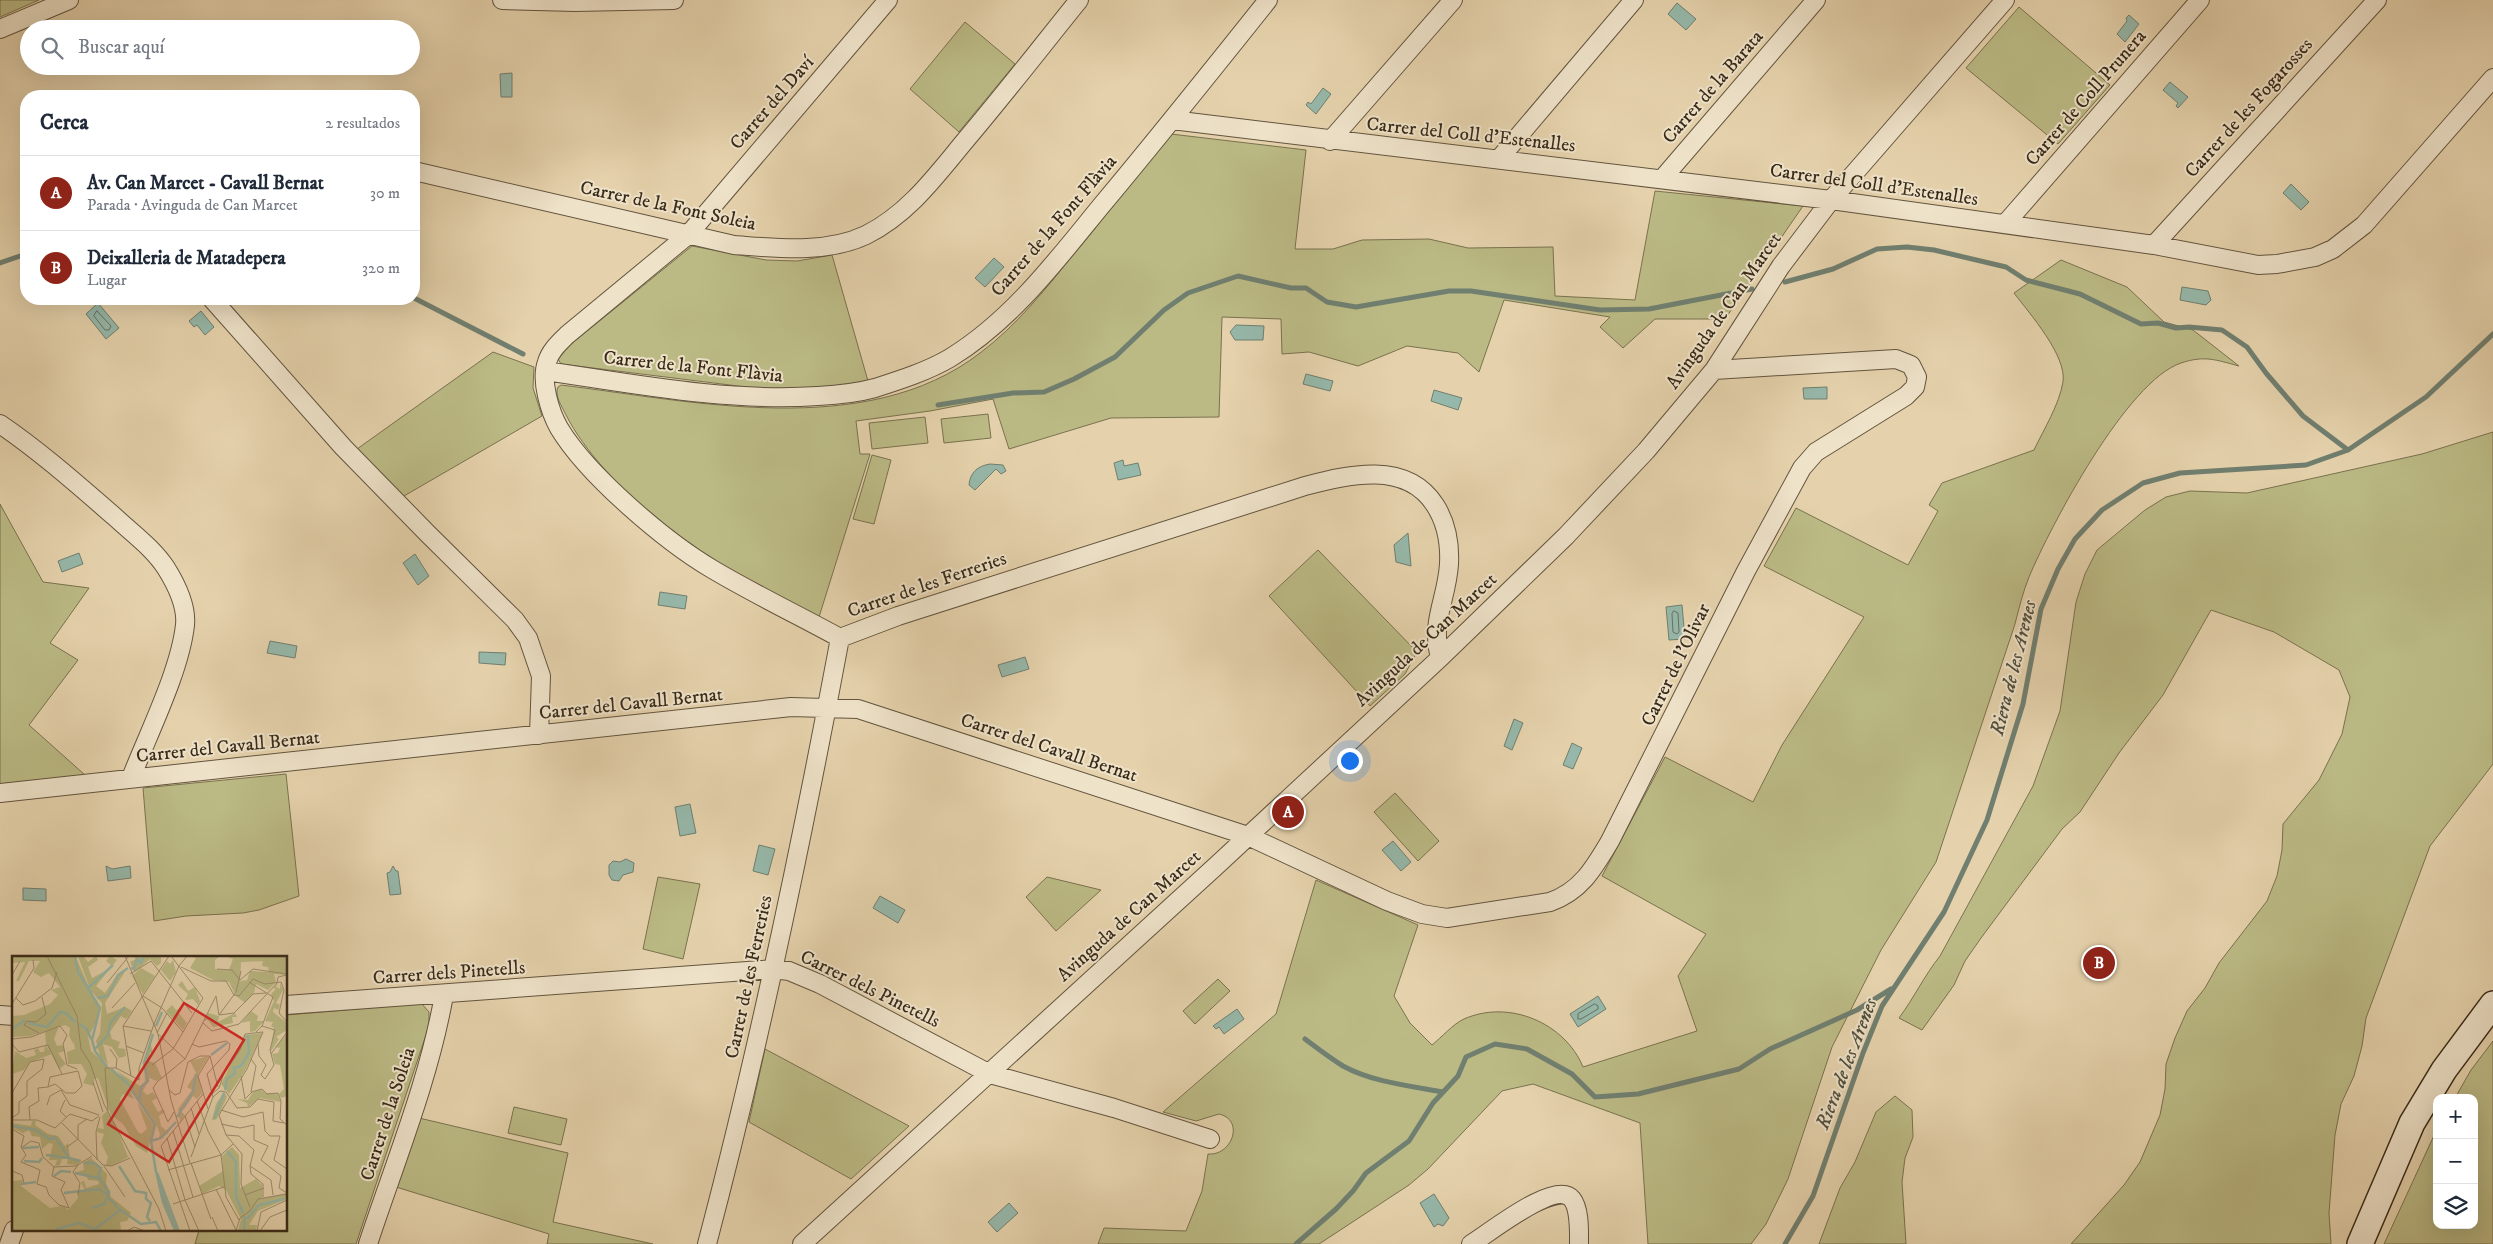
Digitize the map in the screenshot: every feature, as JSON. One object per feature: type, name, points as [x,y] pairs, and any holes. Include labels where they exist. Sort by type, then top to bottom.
[{"type":"street","points":[[21,20],[69,0]]},
{"type":"street","points":[[502,0],[575,2],[674,0]]},
{"type":"street","name":"Carrer del Daví","points":[[546,371],[546,363],[556,346],[567,335],[688,235],[888,0]]},
{"type":"street","name":"Carrer de la Font Soleia","points":[[420,173],[734,245],[788,248],[820,247],[865,235],[906,209],[1080,0]]},
{"type":"street","name":"Carrer de la Font Flàvia","points":[[546,371],[745,397],[787,398],[874,388],[950,358],[978,338],[1032,290],[1268,0]]},
{"type":"street","points":[[1330,141],[1453,0]]},
{"type":"street","points":[[1499,159],[1634,0]]},
{"type":"street","name":"Carrer de la Barata","points":[[1662,179],[1816,0]]},
{"type":"street","name":"Avinguda de Can Marcet","points":[[802,1244],[990,1074],[1440,658],[1606,493],[1646,451],[1714,370],[1780,266],[1831,200],[2005,0]]},
{"type":"street","name":"Carrer de Coll Prunera","points":[[2005,224],[2200,0]]},
{"type":"street","name":"Carrer de les Fogarosses","points":[[2154,245],[2377,0]]},
{"type":"street","points":[[0,29],[20,21]]},
{"type":"street","name":"Carrer del Coll d'Estenalles","points":[[1172,120],[1330,141],[1499,159],[1831,200],[2154,245],[2258,265],[2298,261],[2333,249],[2364,225],[2493,78]]},
{"type":"street","points":[[217,305],[343,446],[515,620],[528,638],[541,676],[539,735]]},
{"type":"street","name":"Carrer de l'Olivar","points":[[1248,836],[1387,901],[1434,917],[1447,918],[1550,902],[1564,897],[1587,878],[1610,841],[1746,571],[1802,468],[1816,452],[1906,396],[1915,387],[1918,377],[1911,364],[1896,359],[1714,370]]},
{"type":"street","points":[[546,371],[549,401],[558,427],[600,476],[637,512],[669,539],[712,569],[840,638]]},
{"type":"street","points":[[0,424],[44,456],[138,538],[166,567],[178,589],[184,608],[185,623],[180,650],[131,778]]},
{"type":"street","name":"Carrer de les Ferreries","points":[[707,1244],[739,1123],[773,970],[840,638],[907,613],[1305,486],[1334,478],[1371,474],[1402,478],[1414,484],[1431,499],[1444,522],[1449,562],[1447,582],[1435,630],[1440,658]]},
{"type":"street","name":"Carrer del Cavall Bernat","points":[[0,793],[791,707],[858,709],[885,716],[1248,836]]},
{"type":"street","name":"Carrer dels Pinetells","points":[[288,1005],[773,970],[789,971],[820,984],[990,1074],[1114,1108],[1210,1139]]},
{"type":"street","name":"Carrer de la Soleia","points":[[368,1244],[425,1072],[439,1022],[444,995]]},
{"type":"street","points":[[2360,1244],[2412,1123],[2444,1070],[2493,1004]]},
{"type":"street","points":[[1471,1244],[1547,1196],[1560,1193],[1566,1194],[1572,1199],[1576,1209],[1579,1244]]},
{"type":"street","points":[[9,1244],[13,1232]]},
{"type":"shaded area","points":[[0,0],[39,0],[0,17]]},
{"type":"shaded area","points":[[2019,7],[2110,85],[2058,144],[1966,68]]},
{"type":"shaded area","points":[[965,22],[1015,64],[959,132],[910,89]]},
{"type":"shaded area","points":[[1171,134],[1306,150],[1295,249],[1333,249],[1362,240],[1429,239],[1468,248],[1553,247],[1555,296],[1635,300],[1655,191],[1803,206],[1725,319],[1655,319],[1623,348],[1600,327],[1610,317],[1504,300],[1479,372],[1458,353],[1407,346],[1358,366],[1309,352],[1282,354],[1281,319],[1222,317],[1219,417],[1111,418],[1009,449],[993,399],[930,411],[856,421],[860,454],[870,454],[819,617],[798,608],[719,563],[658,520],[630,495],[583,443],[559,401],[557,390],[561,385],[721,405],[777,408],[832,406],[885,397],[935,380],[980,353],[1030,307]]},
{"type":"shaded area","points":[[692,246],[766,260],[797,261],[832,255],[868,381],[814,389],[754,388],[561,364],[558,359],[560,353]]},
{"type":"shaded area","points":[[2061,260],[2127,287],[2164,322],[2193,330],[2239,366],[2210,359],[2197,359],[2181,363],[2160,375],[2138,397],[2115,425],[2093,457],[2054,524],[2021,600],[2015,624],[1936,862],[1881,950],[1832,1047],[1788,1179],[1766,1224],[1751,1244],[1648,1244],[1640,1123],[1533,1084],[1502,1091],[1428,1169],[1409,1185],[1319,1244],[1098,1244],[1104,1228],[1186,1231],[1202,1191],[1208,1154],[1216,1153],[1229,1144],[1233,1130],[1232,1123],[1219,1114],[1196,1121],[1163,1112],[1276,1014],[1316,880],[1418,925],[1394,996],[1410,1023],[1432,1045],[1464,1019],[1481,1014],[1499,1012],[1517,1014],[1534,1019],[1549,1027],[1563,1038],[1575,1051],[1583,1067],[1697,1031],[1678,976],[1706,934],[1602,876],[1665,757],[1753,802],[1782,745],[1864,617],[1764,566],[1796,508],[1908,565],[1938,511],[1929,505],[1942,483],[2034,450],[2051,417],[2061,391],[2063,372],[2059,360],[2046,336],[2014,293]]},
{"type":"shaded area","points":[[493,352],[534,367],[533,388],[542,416],[404,496],[357,449]]},
{"type":"shaded area","points":[[988,414],[991,438],[944,443],[941,419]]},
{"type":"shaded area","points":[[925,417],[928,443],[872,449],[869,423]]},
{"type":"shaded area","points":[[2493,432],[2493,764],[2430,846],[2366,1018],[2362,1046],[2354,1076],[2341,1104],[2335,1135],[2329,1213],[2331,1244],[2071,1244],[2124,1185],[2140,1162],[2160,1115],[2165,1089],[2166,1064],[2187,1011],[2205,988],[2219,963],[2267,901],[2277,876],[2282,850],[2283,824],[2319,780],[2342,734],[2350,697],[2339,670],[2274,632],[2211,610],[2163,695],[2119,753],[2080,812],[2062,829],[1981,938],[1965,961],[1954,985],[1922,1030],[1899,1018],[1940,956],[2033,786],[2060,711],[2076,602],[2085,574],[2097,550],[2145,510],[2166,497],[2190,491],[2247,493],[2422,454]]},
{"type":"shaded area","points":[[872,455],[891,460],[874,524],[853,519]]},
{"type":"shaded area","points":[[0,504],[43,582],[89,588],[50,643],[78,660],[29,725],[85,775],[0,784]]},
{"type":"shaded area","points":[[1318,550],[1417,652],[1405,674],[1370,706],[1269,596]]},
{"type":"shaded area","points":[[286,774],[299,896],[259,910],[243,913],[186,916],[154,921],[143,788]]},
{"type":"shaded area","points":[[1395,793],[1439,841],[1418,861],[1374,812]]},
{"type":"shaded area","points":[[658,877],[700,884],[683,959],[643,949]]},
{"type":"shaded area","points":[[1047,877],[1101,890],[1056,931],[1026,897]]},
{"type":"shaded area","points":[[1218,979],[1230,991],[1195,1024],[1183,1011]]},
{"type":"shaded area","points":[[417,1004],[422,1004],[429,1012],[429,1026],[356,1244],[195,1244],[198,1232],[288,1232],[288,1015]]},
{"type":"shaded area","points":[[2493,1041],[2493,1244],[2384,1244],[2433,1138],[2433,1229],[2478,1229],[2478,1094],[2457,1094],[2471,1070]]},
{"type":"shaded area","points":[[765,1049],[909,1126],[851,1179],[749,1122]]},
{"type":"shaded area","points":[[1895,1096],[1912,1110],[1913,1137],[1905,1158],[1902,1182],[1906,1244],[1819,1244],[1840,1188],[1855,1162],[1876,1112]]},
{"type":"shaded area","points":[[514,1107],[567,1119],[561,1145],[508,1133]]},
{"type":"shaded area","points":[[419,1118],[568,1153],[553,1222],[653,1244],[547,1244],[549,1234],[396,1187]]},
{"type":"water","points":[[1677,3],[1696,19],[1686,30],[1668,14]]},
{"type":"water","points":[[2129,15],[2139,24],[2125,42],[2117,34],[2127,21],[2126,18]]},
{"type":"water","points":[[512,73],[512,97],[501,97],[500,74]]},
{"type":"water","points":[[2170,82],[2188,97],[2178,108],[2176,106],[2178,103],[2163,90]]},
{"type":"water","points":[[1323,88],[1331,94],[1316,114],[1306,105],[1308,102],[1311,104]]},
{"type":"water","points":[[2291,184],[2309,202],[2301,210],[2283,193]]},
{"type":"water","points":[[994,258],[1004,267],[985,287],[975,278]]},
{"type":"water","points":[[2182,287],[2208,291],[2211,300],[2206,305],[2180,300]]},
{"type":"water","points":[[96,305],[100,305],[119,328],[106,339],[86,314]]},
{"type":"water","points":[[201,311],[214,327],[205,335],[197,325],[194,327],[189,321]]},
{"type":"water","points":[[1236,325],[1264,326],[1263,340],[1235,340],[1230,332]]},
{"type":"water","points":[[1306,374],[1333,381],[1330,391],[1303,384]]},
{"type":"water","points":[[1827,387],[1827,399],[1804,399],[1803,388]]},
{"type":"water","points":[[1434,390],[1462,398],[1458,410],[1431,401]]},
{"type":"water","points":[[1123,460],[1124,466],[1138,463],[1141,475],[1118,480],[1114,463]]},
{"type":"water","points":[[990,464],[1003,465],[1006,471],[1001,474],[996,469],[975,490],[969,485],[973,474],[981,466]]},
{"type":"water","points":[[1408,533],[1411,566],[1396,562],[1394,545]]},
{"type":"water","points":[[79,553],[83,564],[62,572],[58,561]]},
{"type":"water","points":[[415,554],[429,576],[418,585],[403,563]]},
{"type":"water","points":[[660,592],[687,596],[685,609],[658,605]]},
{"type":"water","points":[[1682,605],[1685,639],[1669,640],[1666,607]]},
{"type":"water","points":[[270,641],[297,646],[295,658],[267,653]]},
{"type":"water","points":[[479,652],[506,653],[505,665],[479,663]]},
{"type":"water","points":[[1025,657],[1029,669],[1002,677],[998,665]]},
{"type":"water","points":[[1514,719],[1523,723],[1512,750],[1504,746]]},
{"type":"water","points":[[1572,743],[1582,748],[1573,769],[1563,765]]},
{"type":"water","points":[[690,804],[696,833],[680,836],[675,807]]},
{"type":"water","points":[[1393,841],[1411,862],[1401,871],[1382,850]]},
{"type":"water","points":[[759,845],[775,849],[768,875],[753,871]]},
{"type":"water","points":[[626,859],[634,863],[633,872],[623,875],[619,881],[612,880],[609,875],[609,865],[613,861],[620,862]]},
{"type":"water","points":[[106,866],[112,869],[130,866],[131,878],[108,881]]},
{"type":"water","points":[[393,866],[398,871],[401,894],[390,895],[387,873],[390,872]]},
{"type":"water","points":[[23,888],[46,889],[46,901],[23,900]]},
{"type":"water","points":[[880,896],[905,910],[898,923],[873,908]]},
{"type":"water","points":[[1598,996],[1606,1009],[1578,1027],[1570,1014]]},
{"type":"water","points":[[1237,1009],[1244,1019],[1224,1034],[1219,1027],[1216,1029],[1213,1026]]},
{"type":"water","points":[[1434,1194],[1449,1218],[1443,1226],[1438,1224],[1434,1227],[1420,1203]]},
{"type":"water","points":[[1009,1203],[1018,1213],[997,1232],[988,1222]]},
{"type":"waterway","points":[[1785,282],[1833,269],[1877,249],[1907,247],[1934,250],[2006,267],[2026,280],[2080,294],[2141,324],[2158,323],[2176,328],[2189,327],[2222,330],[2247,347],[2266,373],[2303,416],[2348,450]]},
{"type":"waterway","points":[[0,263],[20,256]]},
{"type":"waterway","points":[[938,405],[1013,393],[1044,392],[1074,379],[1115,357],[1164,310],[1188,293],[1238,276],[1291,288],[1306,288],[1327,302],[1356,307],[1449,291],[1471,291],[1600,310],[1649,309],[1752,289]]},
{"type":"waterway","points":[[420,301],[523,354]]},
{"type":"waterway","name":"Riera de les Arenes","points":[[1785,1244],[1813,1196],[1863,1053],[1882,1006],[1944,912],[1987,820],[2023,704],[2041,609],[2058,569],[2075,539],[2102,510],[2143,483],[2180,473],[2306,465],[2348,450],[2426,397],[2493,334]]},
{"type":"waterway","points":[[1296,1244],[1336,1209],[1353,1191],[1366,1173],[1409,1141],[1433,1103],[1458,1076],[1466,1057],[1495,1044],[1527,1049],[1572,1074],[1595,1097],[1638,1094],[1739,1069],[1770,1049],[1857,1010],[1891,989]]},
{"type":"waterway","points":[[1305,1039],[1338,1063],[1366,1076],[1392,1083],[1443,1092]]},
{"type":"place","name":"Av. Can Marcet - Cavall Bernat","points":[[1288,812]]},
{"type":"place","name":"Deixalleria de Matadepera","points":[[2099,963]]}]
